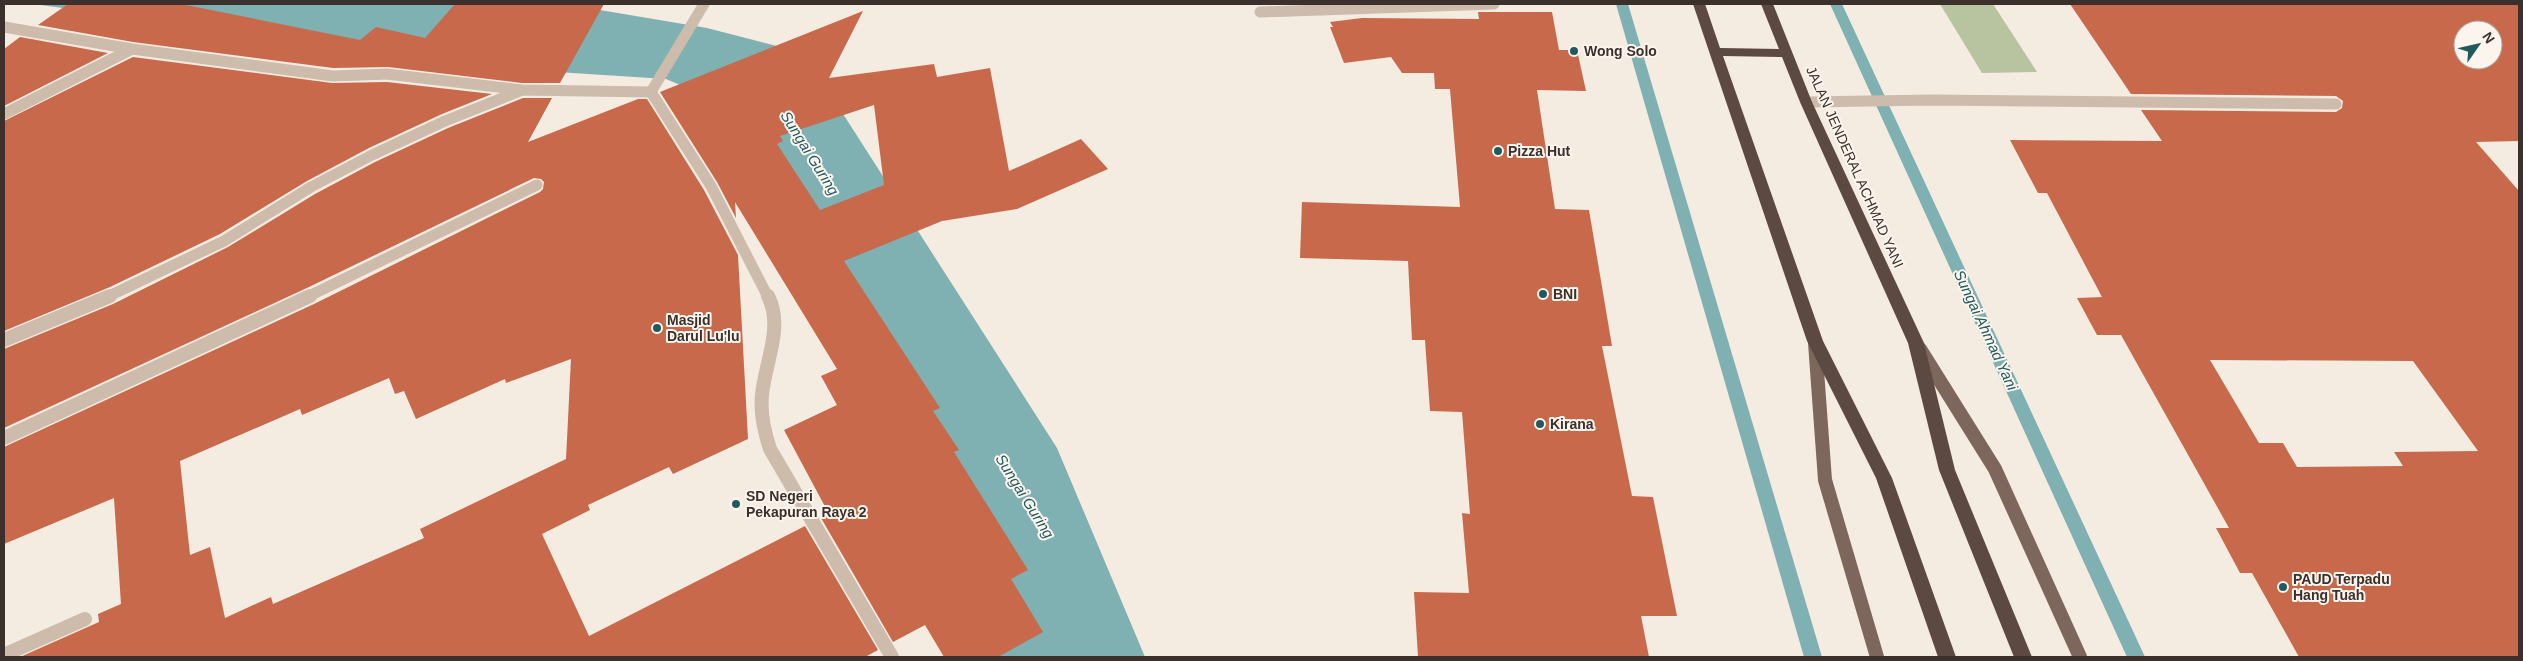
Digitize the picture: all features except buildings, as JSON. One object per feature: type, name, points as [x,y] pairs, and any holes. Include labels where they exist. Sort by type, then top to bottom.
[{"type":"highway","points":[[1699,4],[1815,341],[1884,478],[1947,657]]},
{"type":"highway","name":"JALAN JENDERAL ACHMAD YANI","points":[[1767,4],[1806,102],[1916,343],[1947,470],[2024,657]]},
{"type":"highway","points":[[1716,52],[1786,53]]},
{"type":"main road","points":[[1815,341],[1825,480],[1877,657]]},
{"type":"main road","name":"JALAN JENDERAL ACHMAD YANI","points":[[1916,343],[1995,469],[2080,657]]},
{"type":"street","points":[[651,92],[704,4]]},
{"type":"street","points":[[1260,12],[1494,4]]},
{"type":"street","points":[[4,27],[132,49],[333,76],[387,74],[522,90],[651,92]]},
{"type":"street","points":[[4,114],[24,106],[132,49]]},
{"type":"street","points":[[4,340],[153,276],[224,242],[321,181],[376,151],[426,128],[522,90]]},
{"type":"street","points":[[651,92],[711,186],[774,308],[776,326],[773,348],[765,372],[760,404],[762,431],[892,657]]},
{"type":"street","points":[[1806,102],[1932,100],[2336,104]]},
{"type":"street","points":[[4,438],[326,288],[537,185]]},
{"type":"street","points":[[4,655],[85,619]]},
{"type":"green space","points":[[1940,4],[1993,4],[2037,72],[1982,73]]},
{"type":"water","name":"Sungai Guring","points":[[33,4],[564,4],[707,28],[804,53],[1057,448],[1145,657],[959,657],[956,642],[725,104],[666,79],[526,70]]},
{"type":"waterway","name":"Sungai Ahmad Yani","points":[[1622,4],[1813,657]]},
{"type":"waterway","name":"Sungai Ahmad Yani","points":[[1836,4],[2136,657]]},
{"type":"place","name":"Wong Solo","points":[[1574,51]]},
{"type":"place","name":"Pizza Hut","points":[[1498,151]]},
{"type":"place","name":"BNI","points":[[1543,294]]},
{"type":"place","name":"Masjid Darul Lu'lu","points":[[657,328]]},
{"type":"place","name":"Kirana","points":[[1540,424]]},
{"type":"place","name":"SD Negeri Pekapuran Raya 2","points":[[736,504]]},
{"type":"place","name":"PAUD Terpadu Hang Tuah","points":[[2283,587]]}]
